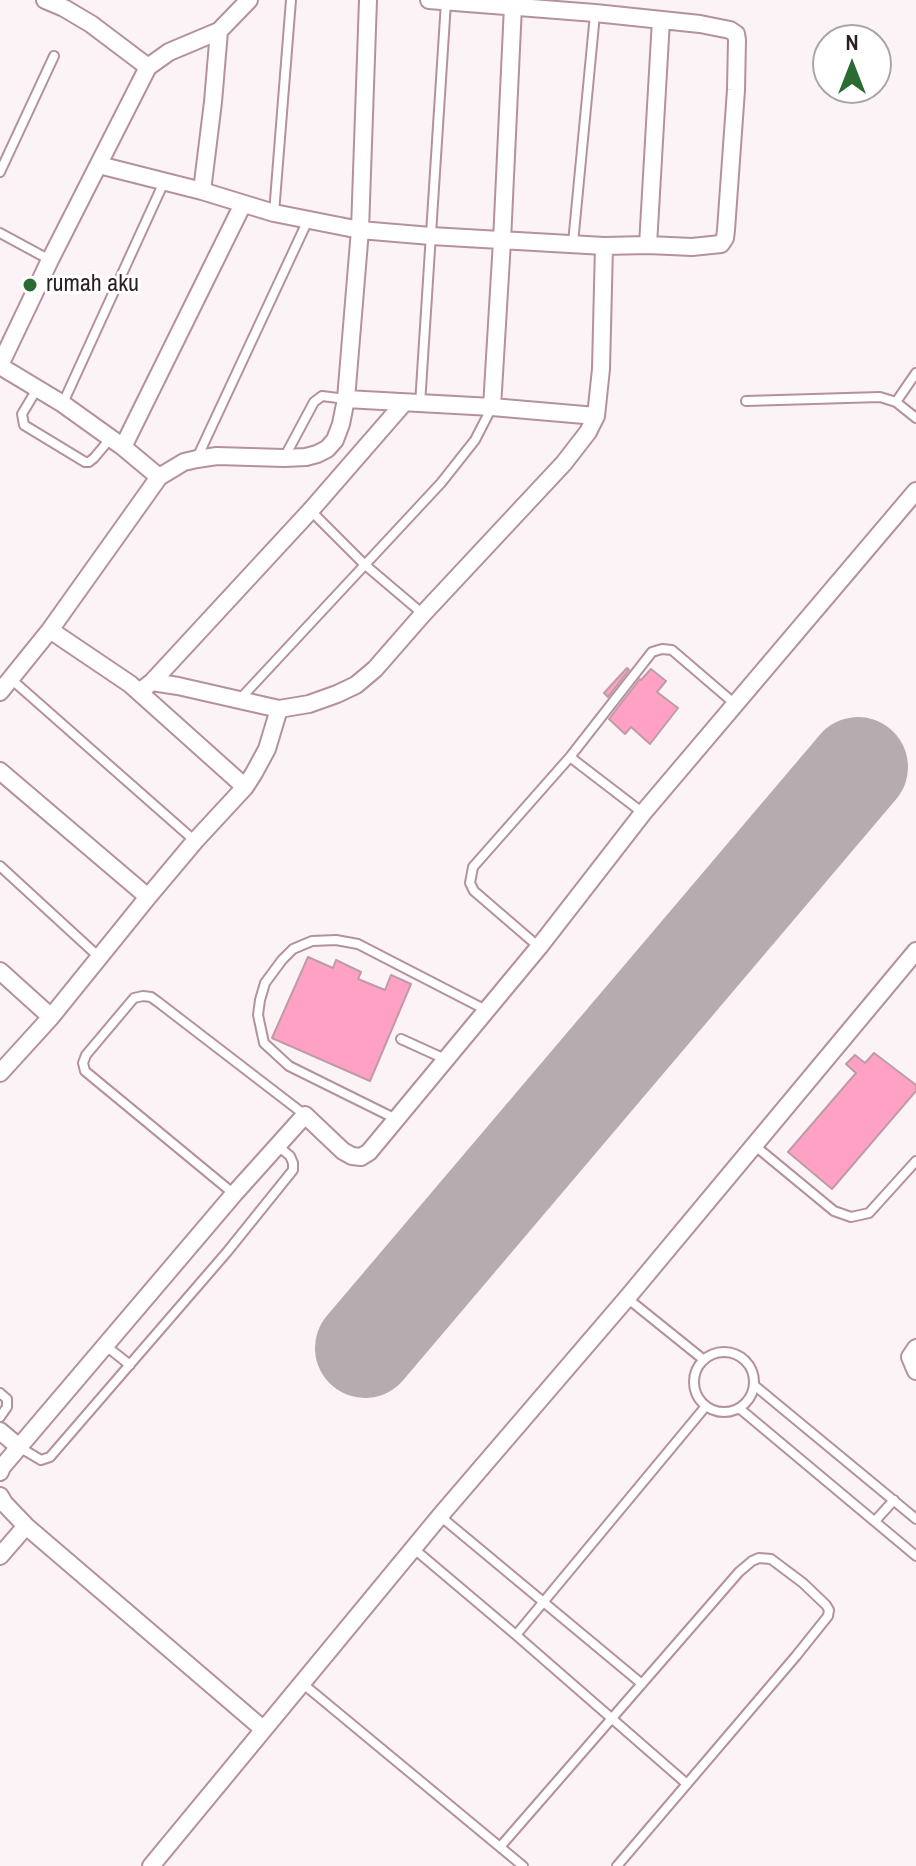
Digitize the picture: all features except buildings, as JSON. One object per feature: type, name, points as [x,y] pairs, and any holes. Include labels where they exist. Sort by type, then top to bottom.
[{"type":"street","points":[[45,0],[91,24],[148,67]]},
{"type":"street","points":[[159,477],[117,442],[0,365],[148,67],[169,52],[219,31],[249,0]]},
{"type":"street","points":[[3,688],[50,630],[159,477],[184,462],[217,456],[306,457],[327,449],[338,433],[346,399],[360,230],[368,0]]},
{"type":"street","points":[[99,165],[274,213],[360,230],[604,246],[692,247],[721,244],[725,238],[736,90],[736,34],[715,26],[661,20],[488,2],[429,0]]},
{"type":"street","points":[[492,407],[513,6]]},
{"type":"street","points":[[648,245],[661,20]]},
{"type":"street","points":[[202,191],[219,31]]},
{"type":"street","points":[[117,442],[243,204]]},
{"type":"street","points":[[50,630],[112,671],[146,687],[240,699],[279,709],[309,704],[356,685],[375,669],[564,463],[588,432],[596,416],[601,369],[604,246]]},
{"type":"street","points":[[346,399],[596,416]]},
{"type":"street","points":[[146,687],[412,404]]},
{"type":"street","points":[[0,1472],[234,1194],[305,1115],[343,1151],[361,1157],[369,1152],[539,947],[643,813],[916,491]]},
{"type":"street","points":[[146,687],[245,787]]},
{"type":"street","points":[[1,1070],[51,1017],[195,841],[245,787],[262,760],[279,709]]},
{"type":"street","points":[[0,771],[148,897]]},
{"type":"street","points":[[151,1866],[413,1548],[627,1298],[916,951]]},
{"type":"street","points":[[0,971],[51,1017]]},
{"type":"street","points":[[916,1348],[910,1357],[916,1371]]},
{"type":"street","points":[[0,1431],[19,1447]]},
{"type":"street","points":[[0,1496],[26,1526],[263,1729]]},
{"type":"street","points":[[0,1556],[26,1526]]},
{"type":"lane","points":[[274,213],[291,0]]},
{"type":"lane","points":[[412,404],[431,236],[446,1]]},
{"type":"lane","points":[[573,243],[595,13]]},
{"type":"lane","points":[[0,172],[54,56]]},
{"type":"lane","points":[[63,404],[164,182]]},
{"type":"lane","points":[[197,459],[308,219]]},
{"type":"lane","points":[[0,233],[50,260]]},
{"type":"lane","points":[[896,402],[916,373]]},
{"type":"lane","points":[[37,389],[22,414],[24,425],[85,462],[117,442]]},
{"type":"lane","points":[[284,458],[314,402],[322,396],[346,399]]},
{"type":"lane","points":[[746,401],[880,397],[896,402],[916,418]]},
{"type":"lane","points":[[240,699],[441,483],[467,452],[492,407]]},
{"type":"lane","points":[[311,510],[364,564],[423,614]]},
{"type":"lane","points":[[539,947],[474,891],[470,883],[473,867],[570,757],[652,652],[672,650],[736,704]]},
{"type":"lane","points":[[3,688],[195,841]]},
{"type":"lane","points":[[570,757],[643,813]]},
{"type":"lane","points":[[0,866],[99,957]]},
{"type":"lane","points":[[396,1119],[289,1066],[264,1043],[258,1015],[260,1000],[265,983],[282,960],[293,949],[312,941],[336,940],[358,944],[486,1010]]},
{"type":"lane","points":[[234,1194],[85,1071],[83,1063],[86,1055],[134,998],[151,997],[305,1115]]},
{"type":"lane","points":[[401,1039],[446,1059]]},
{"type":"lane","points":[[754,1145],[834,1211],[851,1217],[869,1213],[916,1161]]},
{"type":"lane","points":[[19,1447],[41,1460],[50,1457],[227,1252],[293,1170],[290,1156],[277,1146]]},
{"type":"lane","points":[[627,1298],[704,1360]]},
{"type":"lane","points":[[106,1346],[130,1365]]},
{"type":"lane","points":[[723,1352],[744,1359],[752,1371],[754,1385],[746,1402],[739,1408],[716,1411],[700,1399],[694,1383],[704,1360],[723,1352]]},
{"type":"lane","points":[[754,1385],[916,1519]]},
{"type":"lane","points":[[0,1393],[7,1399],[7,1407],[0,1417]]},
{"type":"lane","points":[[516,1635],[706,1406]]},
{"type":"lane","points":[[739,1408],[916,1556]]},
{"type":"lane","points":[[875,1521],[894,1500]]},
{"type":"lane","points":[[440,1516],[642,1684]]},
{"type":"lane","points":[[413,1548],[687,1784]]},
{"type":"lane","points":[[500,1847],[739,1572],[759,1558],[771,1559],[826,1605],[828,1616],[617,1866]]},
{"type":"lane","points":[[302,1683],[523,1866]]},
{"type":"runway","points":[[365,1348],[858,767]]},
{"type":"place","name":"rumah aku","points":[[30,285]]}]
